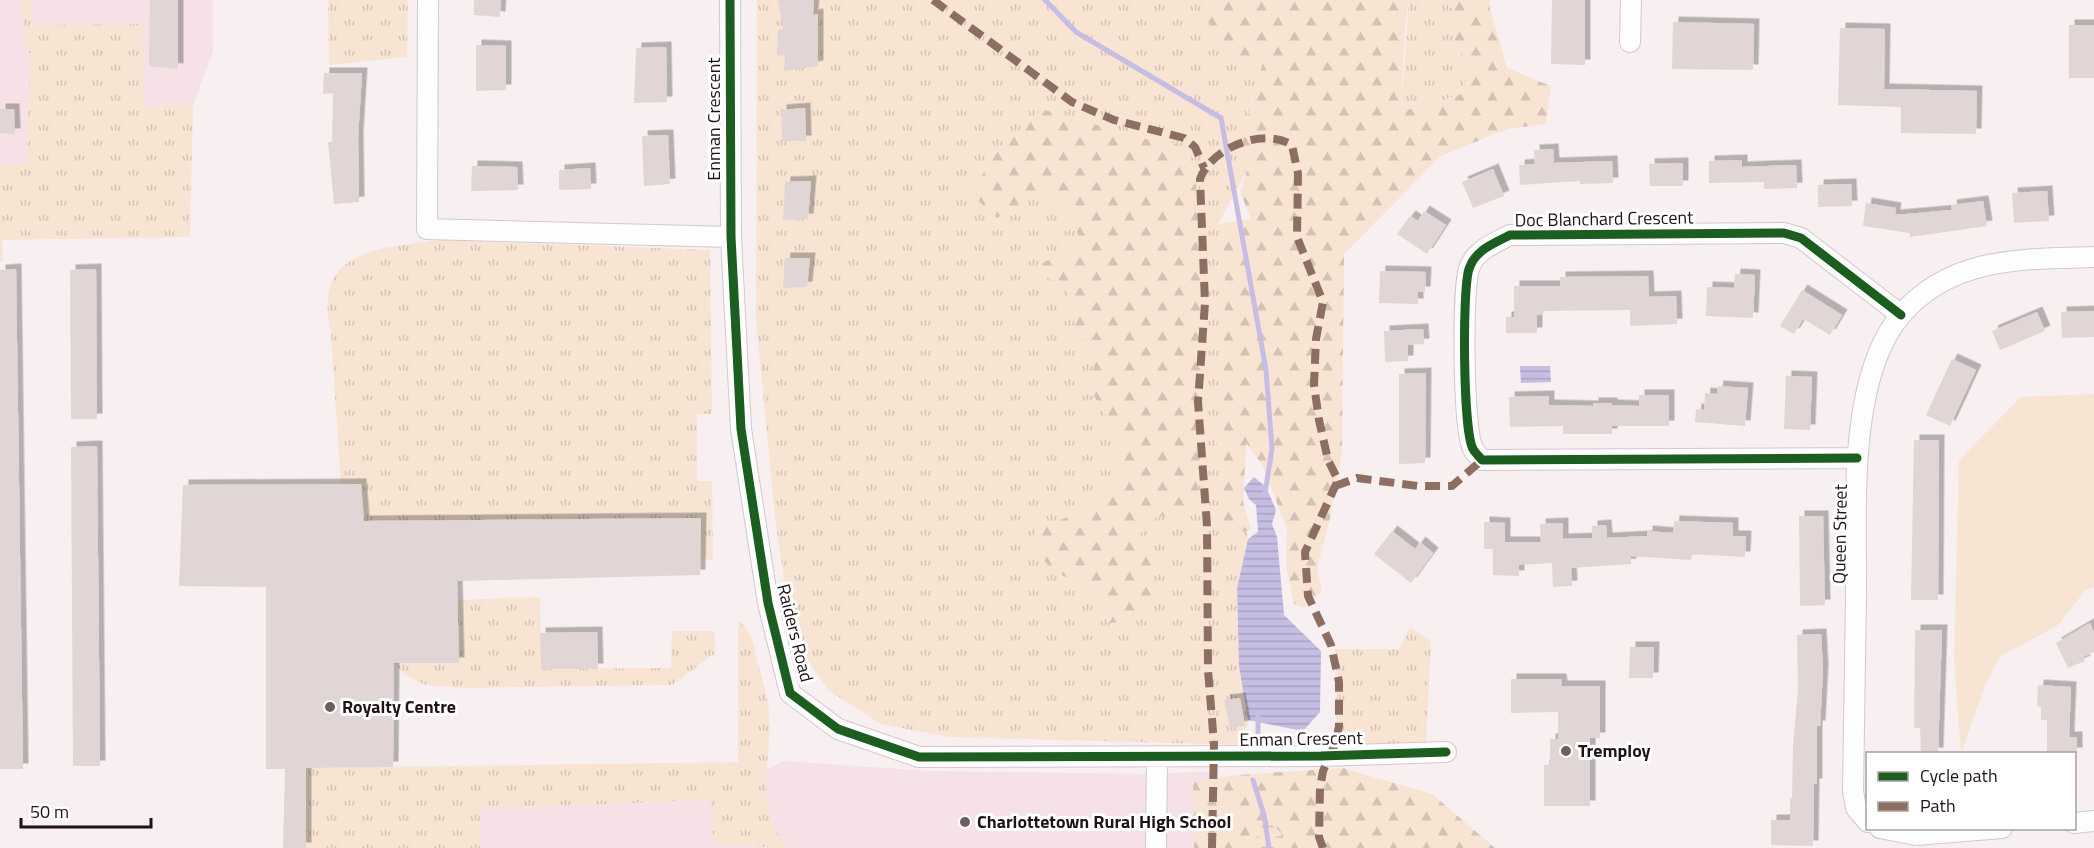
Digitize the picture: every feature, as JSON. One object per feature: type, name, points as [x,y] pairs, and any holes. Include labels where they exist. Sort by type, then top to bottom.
[{"type":"street","points":[[428,0],[427,229],[730,237]]},
{"type":"street","name":"Enman Crescent","points":[[730,0],[730,237]]},
{"type":"street","points":[[1630,42],[1631,0]]},
{"type":"street","name":"Doc Blanchard Crescent","points":[[1857,458],[1482,459],[1472,448],[1467,414],[1465,292],[1469,268],[1482,250],[1510,235],[1784,234],[1801,238],[1901,315]]},
{"type":"street","name":"Raiders Road","points":[[730,237],[741,429],[768,603],[790,693],[838,729],[919,757],[1157,756]]},
{"type":"street","name":"Queen Street","points":[[1866,820],[1856,808],[1853,791],[1857,458],[1870,374],[1885,339],[1901,315],[1923,295],[1971,269],[2004,260],[2094,257]]},
{"type":"street","name":"Enman Crescent","points":[[1157,756],[1321,756],[1446,752]]},
{"type":"street","points":[[1156,848],[1157,756]]},
{"type":"street","points":[[2076,823],[2094,821]]},
{"type":"street","points":[[1889,830],[1916,836],[1980,830]]},
{"type":"shaded area","points":[[0,0],[213,0],[213,51],[193,105],[144,107],[33,25],[26,164],[0,166]]},
{"type":"shaded area","points":[[1520,366],[1550,366],[1551,382],[1521,383]]},
{"type":"shaded area","points":[[1254,477],[1266,487],[1276,510],[1272,524],[1277,537],[1284,615],[1321,651],[1320,712],[1303,731],[1248,720],[1239,666],[1237,588],[1248,539],[1258,532],[1256,505],[1249,499],[1244,488]]},
{"type":"shaded area","name":"Charlottetown Rural High School","points":[[783,761],[930,771],[1157,774],[1216,771],[1217,848],[480,848],[479,809],[711,800]]},
{"type":"green space","points":[[22,0],[31,0],[33,25],[142,24],[144,106],[193,105],[190,237],[2,240],[3,262],[0,262],[0,166],[26,163],[31,54],[24,48]]},
{"type":"green space","points":[[328,0],[408,0],[407,57],[329,65]]},
{"type":"green space","points":[[757,0],[1294,0],[1253,96],[1241,154],[1248,168],[1218,224],[1246,442],[1243,502],[1248,539],[1237,588],[1239,666],[1248,720],[1243,745],[949,737],[881,724],[828,690],[793,638],[775,518],[756,319]]},
{"type":"green space","points":[[1267,0],[1277,3],[1282,0],[1409,0],[1405,27],[1401,111],[1427,106],[1464,93],[1468,62],[1455,43],[1452,8],[1441,0],[1490,0],[1490,9],[1507,68],[1551,86],[1546,124],[1507,129],[1441,156],[1344,254],[1342,451],[1331,514],[1317,569],[1322,591],[1304,608],[1294,604],[1286,566],[1287,528],[1262,465],[1246,443],[1243,502],[1251,530],[1221,535],[1221,491],[1216,444],[1226,287],[1218,224],[1251,219],[1240,192],[1248,168],[1241,155],[1244,131],[1263,62],[1237,58],[1210,24],[1208,1]]},
{"type":"green space","points":[[1409,0],[1441,0],[1452,8],[1455,43],[1468,63],[1464,93],[1427,106],[1401,111]]},
{"type":"green space","points":[[1041,109],[1150,140],[1172,142],[1191,152],[1208,290],[1197,509],[1154,518],[1134,541],[1151,557],[1154,587],[1141,620],[1110,623],[1090,586],[1053,572],[1030,541],[1037,529],[1078,513],[1099,491],[1116,495],[1120,439],[1088,386],[1102,340],[1079,340],[1066,288],[1046,277],[1042,263],[1084,244],[1066,215],[1043,191],[997,218],[970,193],[1000,148]]},
{"type":"green space","points":[[438,240],[710,250],[712,414],[697,414],[697,481],[712,481],[713,560],[364,521],[341,485],[328,306],[331,285],[340,270],[354,259],[392,247]]},
{"type":"green space","points":[[2094,394],[2094,587],[2085,591],[2057,626],[1999,657],[1986,683],[1961,752],[1954,661],[1959,460],[2021,397]]},
{"type":"green space","points":[[540,597],[541,669],[671,668],[672,631],[715,631],[714,654],[672,685],[461,688],[426,685],[405,675],[394,663],[458,663],[458,600]]},
{"type":"green space","points":[[738,620],[748,631],[752,640],[766,695],[769,724],[767,795],[776,830],[787,848],[714,844],[710,800],[480,809],[480,848],[306,848],[306,768],[738,762]]},
{"type":"green space","points":[[1410,627],[1431,641],[1426,742],[1337,747],[1335,649],[1400,649]]},
{"type":"green space","points":[[1343,768],[1432,794],[1495,848],[1194,848],[1193,782],[1237,775]]},
{"type":"green space","points":[[1264,815],[1283,835],[1285,848],[1253,848]]},
{"type":"building","points":[[150,0],[178,0],[178,69],[149,66]]},
{"type":"building","points":[[474,0],[501,0],[500,17],[474,15]]},
{"type":"building","points":[[778,0],[814,0],[813,15],[818,14],[818,66],[784,71],[785,55],[777,55],[778,30],[783,29]]},
{"type":"building","points":[[1552,0],[1585,0],[1585,65],[1551,64]]},
{"type":"building","points":[[1673,22],[1754,24],[1753,70],[1672,69]]},
{"type":"building","points":[[2069,25],[2094,25],[2094,78],[2069,78]]},
{"type":"building","points":[[1840,28],[1885,29],[1884,89],[1977,91],[1976,134],[1901,133],[1901,107],[1838,105]]},
{"type":"building","points":[[476,45],[506,46],[506,90],[476,91]]},
{"type":"building","points":[[666,47],[667,102],[634,103],[636,48]]},
{"type":"building","points":[[324,73],[362,73],[358,138],[359,202],[334,204],[328,142],[332,142],[333,93],[323,94]]},
{"type":"building","points":[[805,108],[806,141],[782,141],[781,110]]},
{"type":"building","points":[[0,109],[14,109],[15,134],[0,133]]},
{"type":"building","points":[[668,135],[670,184],[644,186],[642,136]]},
{"type":"building","points":[[1553,149],[1554,163],[1612,161],[1613,183],[1580,184],[1580,181],[1520,185],[1519,165],[1535,164],[1534,150]]},
{"type":"building","points":[[1742,160],[1742,167],[1796,165],[1797,188],[1764,189],[1764,182],[1709,183],[1709,161]]},
{"type":"building","points":[[1683,163],[1683,186],[1650,186],[1649,164]]},
{"type":"building","points":[[472,166],[517,167],[518,190],[471,191]]},
{"type":"building","points":[[590,168],[591,189],[559,190],[559,170]]},
{"type":"building","points":[[1493,169],[1504,196],[1473,208],[1462,182]]},
{"type":"building","points":[[811,181],[808,219],[783,220],[785,182]]},
{"type":"building","points":[[1851,184],[1852,206],[1818,207],[1818,185]]},
{"type":"building","points":[[2047,191],[2049,221],[2014,223],[2012,193]]},
{"type":"building","points":[[1983,201],[1987,226],[1910,237],[1910,233],[1863,226],[1866,203],[1896,208],[1895,215],[1952,210],[1951,205]]},
{"type":"building","points":[[1424,211],[1446,225],[1427,254],[1397,234],[1410,216],[1418,221]]},
{"type":"building","points":[[785,258],[810,258],[807,287],[783,288]]},
{"type":"building","points":[[16,269],[23,769],[0,769],[0,270]]},
{"type":"building","points":[[96,269],[97,419],[71,419],[70,270]]},
{"type":"building","points":[[1380,271],[1426,272],[1425,292],[1418,292],[1418,304],[1379,303]]},
{"type":"building","points":[[1735,274],[1755,275],[1753,318],[1706,316],[1707,287],[1734,288]]},
{"type":"building","points":[[1648,276],[1649,297],[1676,296],[1677,324],[1630,326],[1630,310],[1542,311],[1542,315],[1537,315],[1537,333],[1506,333],[1506,317],[1514,317],[1514,286],[1560,286],[1560,277]]},
{"type":"building","points":[[1802,290],[1842,315],[1830,335],[1803,319],[1794,334],[1780,326]]},
{"type":"building","points":[[2094,311],[2094,337],[2062,338],[2061,312]]},
{"type":"building","points":[[2037,312],[2045,331],[2000,350],[1992,331]]},
{"type":"building","points":[[1423,329],[1424,344],[1408,345],[1408,361],[1385,362],[1384,331]]},
{"type":"building","points":[[1952,359],[1976,370],[1950,426],[1926,415]]},
{"type":"building","points":[[1426,373],[1425,463],[1399,464],[1399,374]]},
{"type":"building","points":[[1786,376],[1812,377],[1810,430],[1784,429]]},
{"type":"building","points":[[1718,386],[1748,388],[1745,426],[1695,422],[1696,409],[1704,410],[1705,393],[1717,394]]},
{"type":"building","points":[[1639,395],[1669,395],[1669,426],[1612,426],[1612,434],[1563,434],[1563,426],[1510,427],[1509,397],[1549,396],[1549,405],[1593,406],[1593,403],[1612,403],[1612,405],[1639,406]]},
{"type":"building","points":[[1914,440],[1939,440],[1938,600],[1911,600]]},
{"type":"building","points":[[97,446],[100,766],[73,766],[71,447]]},
{"type":"building","name":"Royalty Centre","points":[[361,484],[364,521],[701,518],[700,575],[457,581],[459,663],[394,663],[393,767],[306,768],[306,848],[283,848],[285,769],[266,769],[266,587],[179,586],[183,485]]},
{"type":"building","points":[[1799,516],[1823,516],[1825,605],[1800,606]]},
{"type":"building","points":[[1674,521],[1733,523],[1733,536],[1746,536],[1745,557],[1692,554],[1691,560],[1631,556],[1631,564],[1571,568],[1572,586],[1553,587],[1552,563],[1519,565],[1519,576],[1493,575],[1493,549],[1484,549],[1484,522],[1505,523],[1505,542],[1541,542],[1540,524],[1563,523],[1563,539],[1592,538],[1592,526],[1606,525],[1607,538],[1647,536],[1647,531],[1673,533]]},
{"type":"building","points":[[1392,531],[1415,549],[1420,542],[1433,553],[1411,583],[1374,554]]},
{"type":"building","points":[[2090,623],[2094,633],[2094,652],[2083,657],[2085,661],[2068,668],[2056,643]]},
{"type":"building","points":[[1915,630],[1942,630],[1938,752],[1921,752],[1920,728],[1914,728]]},
{"type":"building","points":[[597,632],[598,669],[541,669],[540,633]]},
{"type":"building","points":[[1821,634],[1823,670],[1820,726],[1817,726],[1817,784],[1814,784],[1813,846],[1771,845],[1771,820],[1790,820],[1798,689],[1797,635]]},
{"type":"building","points":[[1630,647],[1654,647],[1653,678],[1629,678]]},
{"type":"building","name":"Tremploy","points":[[1511,679],[1561,679],[1562,686],[1600,686],[1600,738],[1590,738],[1590,806],[1544,806],[1544,765],[1550,765],[1550,739],[1558,739],[1558,712],[1511,713]]},
{"type":"building","points":[[2038,685],[2071,687],[2069,737],[2077,737],[2077,753],[2047,752],[2047,720],[2041,720],[2041,707],[2037,706]]},
{"type":"building","points":[[1240,698],[1245,726],[1230,728],[1224,700]]},
{"type":"waterway","points":[[1045,0],[1076,32],[1221,118],[1266,370],[1272,449],[1265,493]]},
{"type":"waterway","points":[[1258,714],[1258,737]]},
{"type":"waterway","points":[[1253,780],[1264,815],[1269,848]]},
{"type":"marked path","points":[[933,0],[1072,102],[1114,120],[1184,138],[1195,147],[1204,168]]},
{"type":"marked path","points":[[1212,848],[1214,744],[1208,670],[1207,526],[1198,402],[1205,303],[1200,179],[1206,168],[1226,150],[1239,144],[1267,138],[1292,145],[1298,174],[1297,237],[1323,302],[1316,339],[1314,385],[1328,460],[1338,480],[1305,552],[1308,596],[1331,645],[1339,682],[1339,726],[1335,744],[1323,771],[1320,788],[1319,837],[1323,848]]},
{"type":"marked path","points":[[1335,486],[1357,478],[1418,486],[1452,486],[1482,460]]},
{"type":"cycle path","points":[[730,0],[731,237],[741,429],[768,603],[790,693],[838,729],[919,757],[1321,756],[1446,752]]},
{"type":"cycle path","points":[[1857,458],[1482,460],[1473,449],[1470,437],[1465,390],[1465,303],[1469,269],[1480,252],[1510,235],[1784,233],[1801,238],[1901,315]]},
{"type":"place","name":"Royalty Centre","points":[[330,707]]},
{"type":"place","name":"Tremploy","points":[[1566,751]]},
{"type":"place","name":"Charlottetown Rural High School","points":[[965,822]]}]
